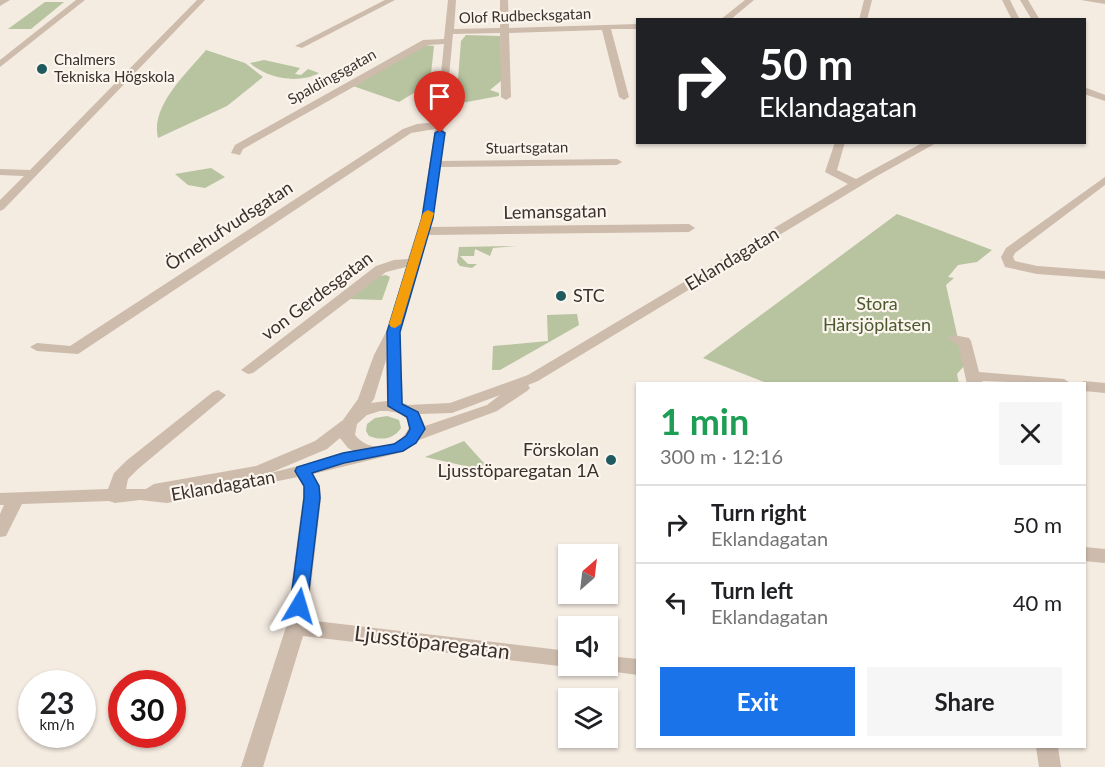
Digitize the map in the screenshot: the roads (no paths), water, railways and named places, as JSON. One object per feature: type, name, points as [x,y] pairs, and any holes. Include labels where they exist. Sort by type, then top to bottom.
[{"type":"street","points":[[0,4],[6,0]]},
{"type":"street","points":[[0,64],[81,0]]},
{"type":"street","points":[[0,207],[201,0]]},
{"type":"street","points":[[299,46],[390,0]]},
{"type":"street","points":[[376,452],[359,448],[351,443],[346,432],[366,399],[381,355],[393,332],[427,218],[441,125],[452,0]]},
{"type":"street","points":[[504,0],[506,97]]},
{"type":"street","points":[[727,18],[750,0]]},
{"type":"street","points":[[863,18],[868,0]]},
{"type":"street","points":[[1006,0],[1015,18]]},
{"type":"street","points":[[1024,0],[1035,18]]},
{"type":"street","points":[[1086,0],[1105,2]]},
{"type":"street","points":[[606,27],[624,97]]},
{"type":"street","name":"Olof Rudbecksgatan","points":[[449,36],[504,31],[636,27]]},
{"type":"street","name":"Spaldingsgatan","points":[[236,153],[239,147],[426,42],[449,36]]},
{"type":"street","points":[[1086,91],[1105,98]]},
{"type":"street","name":"Örnehufvudsgatan","points":[[37,347],[73,351],[408,131],[417,127],[441,125]]},
{"type":"street","points":[[839,144],[831,172],[857,184]]},
{"type":"street","name":"Eklandagatan","points":[[140,494],[164,487],[259,471],[321,445],[353,419],[375,407],[452,408],[533,378],[857,184],[929,144]]},
{"type":"street","name":"Stuartsgatan","points":[[436,164],[617,162]]},
{"type":"street","points":[[0,172],[32,173]]},
{"type":"street","points":[[1105,180],[1010,251],[1007,260],[1026,268],[1105,275]]},
{"type":"street","name":"Lemansgatan","points":[[422,231],[689,228]]},
{"type":"street","name":"von Gerdesgatan","points":[[248,370],[381,269],[394,264],[412,263]]},
{"type":"street","points":[[393,332],[400,408],[417,422],[414,436]]},
{"type":"street","points":[[954,339],[964,341],[974,380],[1019,382]]},
{"type":"street","name":"Eklandagatan","points":[[8,499],[140,494],[167,497],[240,486],[398,448],[414,436],[492,408],[519,391],[533,378]]},
{"type":"street","points":[[1086,386],[1105,388]]},
{"type":"street","points":[[115,496],[120,477],[132,465],[218,394]]},
{"type":"street","points":[[252,767],[296,627],[312,498],[312,486],[303,471]]},
{"type":"street","points":[[0,531],[8,499]]},
{"type":"street","points":[[1086,554],[1105,556]]},
{"type":"street","name":"Ljusstöparegatan","points":[[296,627],[558,658]]},
{"type":"street","points":[[618,665],[636,667]]},
{"type":"street","points":[[1047,748],[1050,767]]},
{"type":"place","name":"Chalmers Tekniska Högskola","points":[[42,69]]},
{"type":"place","name":"STC","points":[[561,296]]},
{"type":"place","name":"Förskolan Ljusstöparegatan 1A","points":[[611,460]]},
{"type":"park label","name":"Stora Härsjöplatsen","points":[[877,314]]}]
